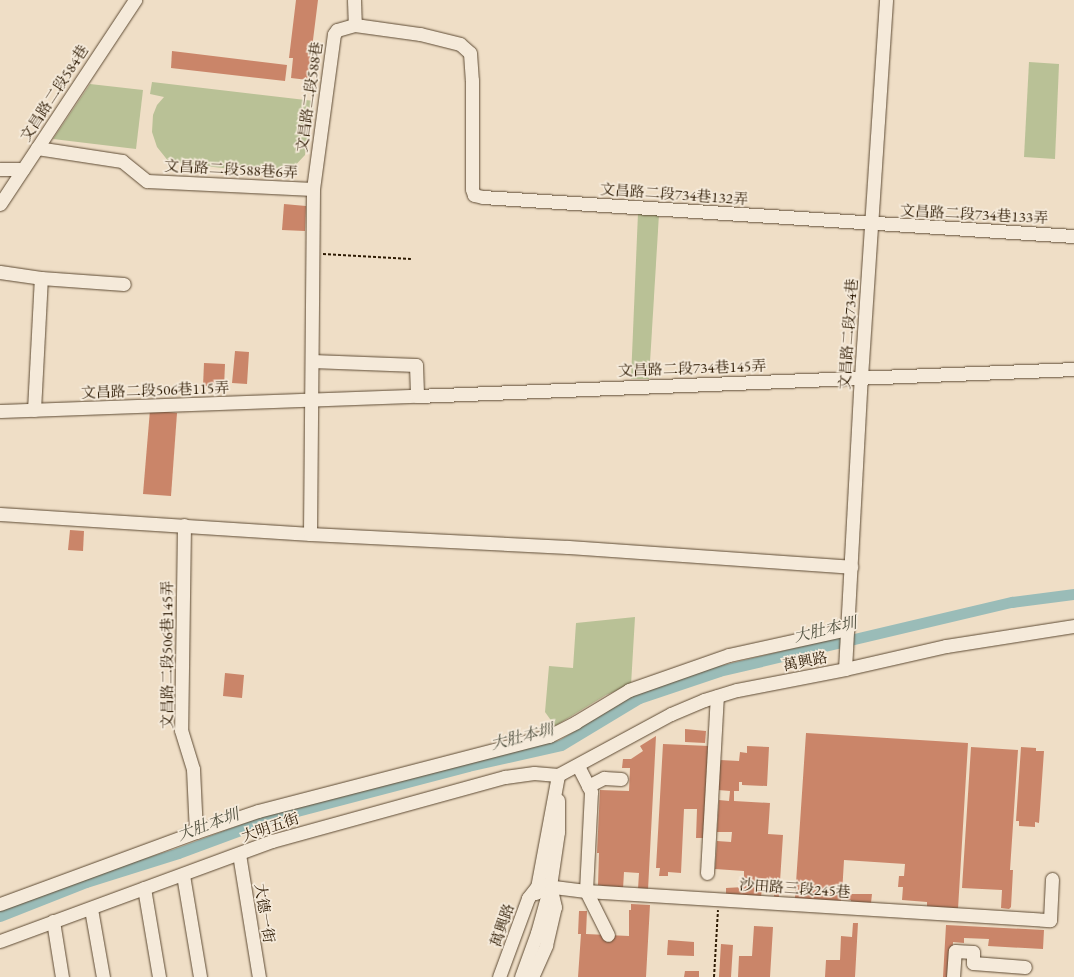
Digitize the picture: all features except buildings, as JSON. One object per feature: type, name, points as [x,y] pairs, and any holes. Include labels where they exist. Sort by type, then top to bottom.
[{"type":"street","name":"文昌路二段584巷","points":[[0,204],[135,0]]},
{"type":"street","points":[[354,0],[354,24]]},
{"type":"street","name":"文昌路二段734巷","points":[[845,670],[861,377],[886,0]]},
{"type":"street","name":"文昌路二段588巷","points":[[313,189],[334,34],[337,30],[354,24]]},
{"type":"street","name":"文昌路二段734巷132弄","points":[[354,24],[420,34],[460,44],[470,53],[472,80],[472,189],[474,195],[491,198],[872,224]]},
{"type":"street","name":"文昌路二段588巷6弄","points":[[37,148],[122,161],[147,181],[313,189]]},
{"type":"street","points":[[0,169],[23,169]]},
{"type":"street","points":[[310,534],[313,189]]},
{"type":"street","name":"文昌路二段734巷133弄","points":[[872,224],[1074,236]]},
{"type":"street","points":[[0,272],[41,278],[124,284]]},
{"type":"street","points":[[34,410],[41,278]]},
{"type":"street","points":[[312,361],[416,365],[417,396]]},
{"type":"street","name":"文昌路二段734巷145弄","points":[[312,400],[1074,368]]},
{"type":"street","name":"文昌路二段506巷115弄","points":[[0,411],[312,400]]},
{"type":"street","points":[[0,514],[310,534],[568,547],[851,567]]},
{"type":"street","name":"文昌路二段506巷145弄","points":[[184,525],[181,730],[194,769],[196,832]]},
{"type":"street","name":"萬興路","points":[[538,907],[544,885],[546,830],[558,775],[578,766],[671,714],[717,696],[845,670],[946,646],[1074,626]]},
{"type":"street","points":[[0,904],[196,832],[258,811],[549,736],[576,722],[629,690],[729,655],[847,629]]},
{"type":"street","points":[[707,873],[717,696]]},
{"type":"street","points":[[578,766],[591,792],[586,891],[608,935]]},
{"type":"street","name":"大明五街","points":[[0,941],[183,875],[272,841],[505,777],[534,773],[558,775]]},
{"type":"street","points":[[588,786],[604,778],[621,779]]},
{"type":"street","name":"大德一街","points":[[239,854],[259,977]]},
{"type":"street","points":[[183,875],[200,977]]},
{"type":"street","name":"沙田路三段245巷","points":[[544,885],[586,891],[1050,920],[1052,879]]},
{"type":"street","name":"萬興路","points":[[499,977],[528,898],[544,885]]},
{"type":"street","name":"萬興路","points":[[532,977],[546,945],[555,907],[544,885]]},
{"type":"street","points":[[144,888],[159,977]]},
{"type":"street","points":[[508,977],[538,907]]},
{"type":"street","points":[[521,977],[538,907]]},
{"type":"street","points":[[91,908],[103,977]]},
{"type":"street","points":[[53,922],[62,977]]},
{"type":"street","points":[[953,977],[955,951],[973,952],[973,963],[1025,967]]},
{"type":"path","points":[[313,254],[412,259]]},
{"type":"path","points":[[714,977],[719,899]]},
{"type":"green space","points":[[1029,62],[1059,64],[1055,159],[1024,157]]},
{"type":"green space","points":[[152,82],[314,101],[313,113],[303,113],[309,128],[305,155],[290,171],[277,174],[169,162],[157,147],[152,132],[153,115],[157,105],[164,97],[150,94]]},
{"type":"green space","points":[[90,84],[143,90],[136,149],[53,139]]},
{"type":"green space","points":[[638,213],[659,214],[649,379],[631,379]]},
{"type":"green space","points":[[635,617],[631,685],[606,695],[555,726],[545,712],[549,666],[573,668],[576,623]]},
{"type":"waterway","name":"大肚本圳","points":[[0,916],[86,882],[178,853],[278,816],[468,766],[561,745],[639,698],[719,671],[1012,602],[1074,594]]}]
